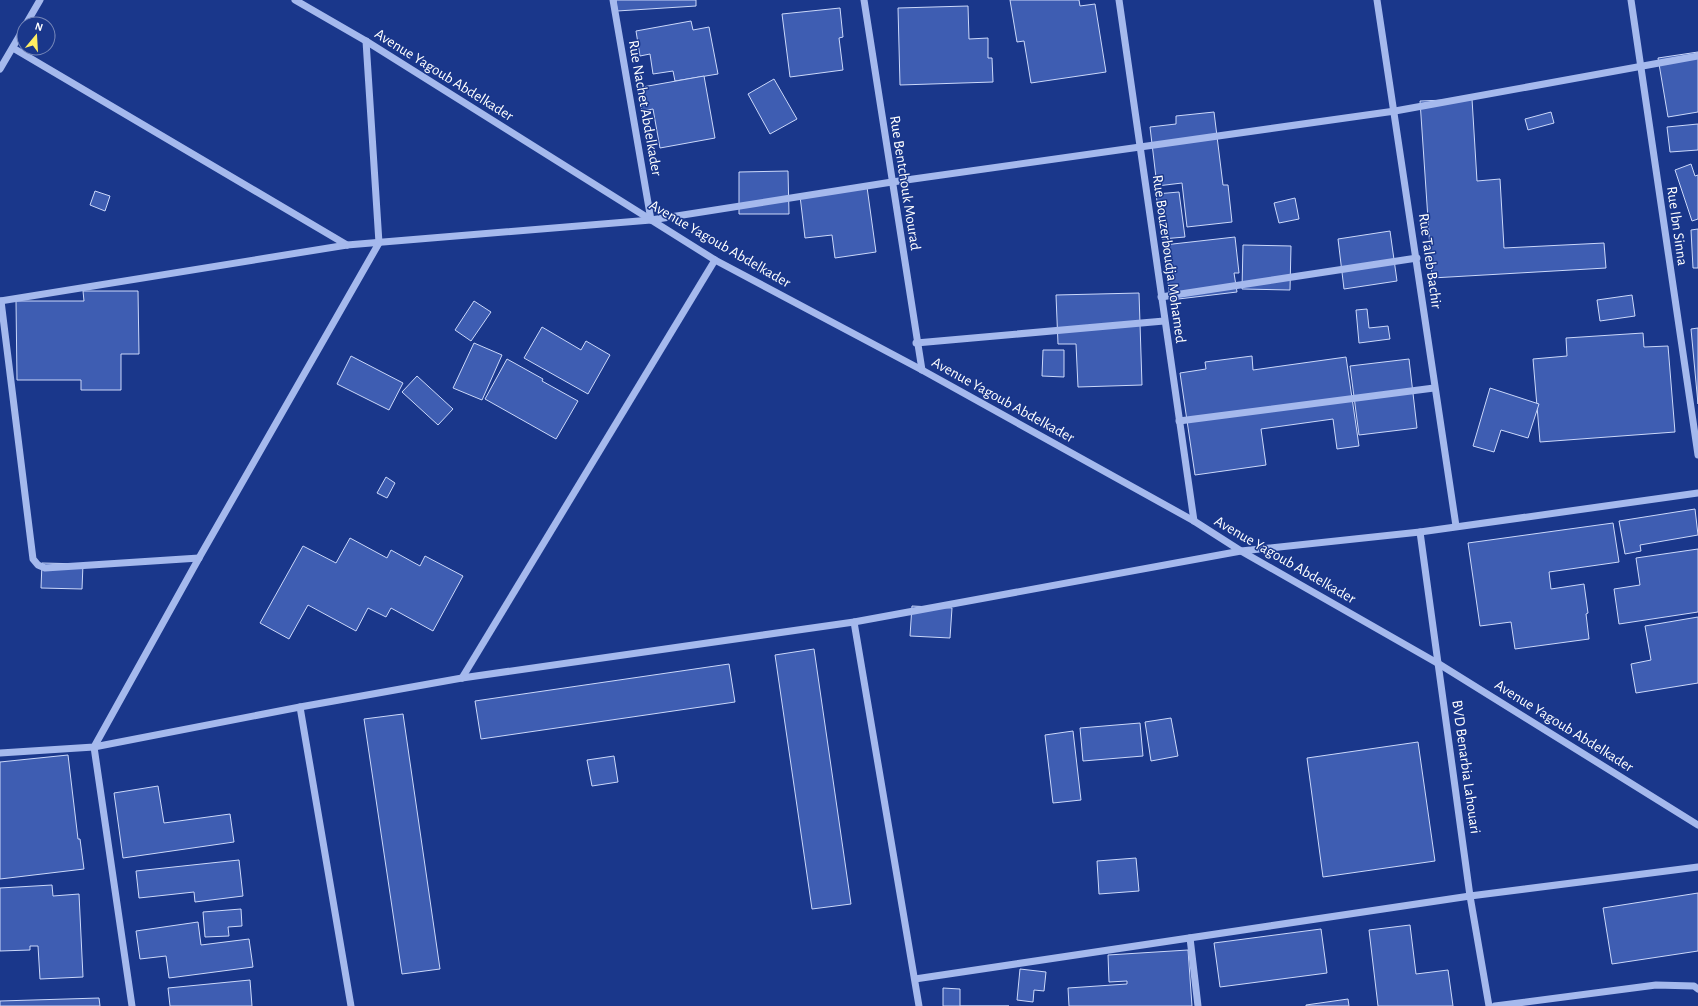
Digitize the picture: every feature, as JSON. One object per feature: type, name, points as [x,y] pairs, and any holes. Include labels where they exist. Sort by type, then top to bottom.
[{"type":"street","points":[[31,16],[40,0]]},
{"type":"street","name":"Avenue Yagoub Abdelkader","points":[[295,0],[366,41],[715,260],[922,370],[1194,521],[1241,551],[1439,664],[1698,825]]},
{"type":"street","name":"Rue Nachet Abdelkader","points":[[613,0],[651,220]]},
{"type":"street","name":"Rue Bentchouk Mourad","points":[[864,0],[916,343],[922,370]]},
{"type":"street","name":"Rue Bouzerboudja Mohamed","points":[[1119,0],[1194,521]]},
{"type":"street","name":"Rue Taleb Bachir","points":[[1377,0],[1395,111],[1417,258],[1434,388],[1456,526]]},
{"type":"street","name":"Rue Ibn Sinna","points":[[1631,0],[1698,455]]},
{"type":"street","points":[[132,1006],[94,747],[199,558],[379,243],[366,41]]},
{"type":"street","points":[[0,69],[16,43]]},
{"type":"street","points":[[13,48],[347,244]]},
{"type":"street","points":[[199,558],[45,568],[38,565],[33,559],[1,301],[347,244],[379,243],[651,220],[892,182],[1395,111],[1641,65],[1698,56]]},
{"type":"street","points":[[1161,297],[1417,258]]},
{"type":"street","points":[[462,678],[715,260]]},
{"type":"street","points":[[916,343],[1164,321]]},
{"type":"street","points":[[1179,421],[1434,388]]},
{"type":"street","points":[[0,753],[94,747],[300,707],[462,678],[854,622],[1241,551],[1420,532],[1698,493]]},
{"type":"street","name":"BVD Benarbia Lahouari","points":[[1420,532],[1470,896],[1489,1006]]},
{"type":"street","points":[[854,622],[919,1006]]},
{"type":"street","points":[[300,707],[351,1006]]},
{"type":"street","points":[[915,979],[1470,896],[1698,867]]},
{"type":"street","points":[[1190,938],[1198,1006]]},
{"type":"street","points":[[1495,1006],[1656,985],[1694,986],[1698,989]]},
{"type":"building","points":[[616,0],[696,0],[696,6],[617,11]]},
{"type":"building","points":[[1010,0],[1079,0],[1080,6],[1095,4],[1106,72],[1031,83],[1024,41],[1017,42]]},
{"type":"building","points":[[968,6],[969,39],[988,38],[988,58],[992,58],[993,82],[900,85],[898,8]]},
{"type":"building","points":[[840,8],[843,37],[839,38],[843,70],[790,77],[782,14]]},
{"type":"building","points":[[691,21],[693,30],[709,27],[718,74],[675,81],[673,71],[653,74],[650,54],[640,56],[636,31]]},
{"type":"building","points":[[1698,52],[1698,112],[1668,117],[1658,58]]},
{"type":"building","points":[[704,76],[715,138],[660,148],[653,109],[642,111],[637,88]]},
{"type":"building","points":[[774,79],[797,119],[770,134],[748,94]]},
{"type":"building","points":[[1472,99],[1477,181],[1500,179],[1504,248],[1604,243],[1606,268],[1432,278],[1420,101]]},
{"type":"building","points":[[1214,112],[1223,185],[1228,185],[1232,222],[1187,227],[1182,183],[1157,186],[1150,127],[1176,124],[1176,116]]},
{"type":"building","points":[[1551,112],[1554,123],[1528,130],[1525,119]]},
{"type":"building","points":[[1698,124],[1698,150],[1670,152],[1667,127]]},
{"type":"building","points":[[1691,164],[1695,176],[1698,175],[1698,219],[1692,221],[1675,170]]},
{"type":"building","points":[[788,171],[789,214],[739,214],[739,172]]},
{"type":"building","points":[[867,187],[876,252],[835,258],[832,235],[805,238],[800,196]]},
{"type":"building","points":[[95,191],[110,196],[105,211],[90,205]]},
{"type":"building","points":[[1179,192],[1185,237],[1162,239],[1156,194]]},
{"type":"building","points":[[1295,198],[1299,219],[1279,223],[1274,203]]},
{"type":"building","points":[[1698,229],[1698,268],[1693,268],[1691,230]]},
{"type":"building","points":[[1390,231],[1397,281],[1344,289],[1338,239]]},
{"type":"building","points":[[1235,237],[1239,273],[1234,273],[1237,292],[1170,300],[1164,245]]},
{"type":"building","points":[[1243,245],[1291,246],[1290,290],[1242,289]]},
{"type":"building","points":[[83,291],[138,291],[139,354],[121,354],[121,390],[81,390],[81,380],[17,380],[16,301],[84,301]]},
{"type":"building","points":[[1139,293],[1142,385],[1078,387],[1076,344],[1058,344],[1056,295]]},
{"type":"building","points":[[1632,295],[1635,316],[1600,321],[1597,300]]},
{"type":"building","points":[[474,301],[491,312],[471,341],[455,330]]},
{"type":"building","points":[[1367,309],[1369,328],[1388,326],[1390,339],[1359,343],[1356,310]]},
{"type":"building","points":[[542,327],[581,350],[586,341],[610,355],[588,394],[524,358]]},
{"type":"building","points":[[1698,328],[1698,404],[1691,329]]},
{"type":"building","points":[[1643,333],[1644,347],[1668,346],[1675,432],[1540,442],[1533,359],[1567,356],[1566,338]]},
{"type":"building","points":[[474,343],[502,355],[482,400],[453,388]]},
{"type":"building","points":[[1043,350],[1064,350],[1064,377],[1042,376]]},
{"type":"building","points":[[351,356],[403,383],[389,410],[337,384]]},
{"type":"building","points":[[1252,356],[1253,370],[1346,357],[1359,446],[1337,449],[1333,419],[1261,429],[1266,465],[1195,475],[1180,373],[1206,369],[1205,362]]},
{"type":"building","points":[[507,359],[578,401],[556,439],[485,399]]},
{"type":"building","points":[[1409,359],[1417,428],[1359,435],[1350,366]]},
{"type":"building","points":[[417,376],[453,409],[438,425],[402,392]]},
{"type":"building","points":[[1490,388],[1539,404],[1528,438],[1501,430],[1494,452],[1473,446]]},
{"type":"building","points":[[386,477],[395,483],[387,498],[377,493]]},
{"type":"building","points":[[1695,509],[1698,535],[1640,545],[1641,551],[1625,554],[1619,521]]},
{"type":"building","points":[[1613,523],[1619,562],[1549,572],[1551,589],[1584,584],[1588,613],[1586,614],[1589,639],[1515,649],[1511,622],[1480,626],[1468,543]]},
{"type":"building","points":[[350,538],[387,558],[391,550],[420,566],[425,556],[463,576],[433,631],[391,608],[386,617],[368,608],[356,631],[308,605],[289,639],[260,623],[303,546],[336,563]]},
{"type":"building","points":[[1698,549],[1698,612],[1619,624],[1614,589],[1640,585],[1636,558]]},
{"type":"building","points":[[42,563],[83,564],[82,589],[41,588]]},
{"type":"building","points":[[912,606],[952,608],[950,638],[910,636]]},
{"type":"building","points":[[1698,617],[1698,683],[1636,693],[1631,664],[1651,660],[1645,626]]},
{"type":"building","points":[[814,649],[851,904],[812,909],[775,655]]},
{"type":"building","points":[[729,664],[735,702],[481,739],[475,701]]},
{"type":"building","points":[[403,714],[440,969],[402,974],[364,719]]},
{"type":"building","points":[[1171,718],[1178,756],[1151,761],[1145,722]]},
{"type":"building","points":[[1140,723],[1143,756],[1083,761],[1080,728]]},
{"type":"building","points":[[1073,731],[1081,800],[1053,803],[1045,735]]},
{"type":"building","points":[[1418,742],[1435,861],[1323,877],[1307,758]]},
{"type":"building","points":[[68,755],[78,839],[80,839],[84,869],[0,879],[0,762]]},
{"type":"building","points":[[614,756],[618,782],[592,786],[587,760]]},
{"type":"building","points":[[158,786],[164,823],[230,814],[234,842],[123,858],[114,793]]},
{"type":"building","points":[[1136,858],[1139,891],[1099,894],[1097,861]]},
{"type":"building","points":[[239,860],[243,896],[195,902],[194,892],[139,898],[136,871]]},
{"type":"building","points":[[52,885],[53,896],[79,894],[83,977],[40,979],[38,946],[30,946],[30,950],[0,951],[0,888]]},
{"type":"building","points":[[1698,893],[1698,951],[1612,964],[1603,908]]},
{"type":"building","points":[[241,909],[242,926],[228,927],[229,936],[205,937],[203,912]]},
{"type":"building","points":[[198,922],[201,945],[249,939],[253,967],[169,978],[166,956],[140,959],[136,931]]},
{"type":"building","points":[[1410,925],[1416,974],[1448,970],[1453,1006],[1378,1006],[1369,930]]},
{"type":"building","points":[[1321,929],[1327,973],[1220,987],[1214,943]]},
{"type":"building","points":[[1188,950],[1192,1006],[1069,1006],[1068,988],[1127,984],[1127,981],[1109,982],[1108,955]]},
{"type":"building","points":[[1020,969],[1046,972],[1044,991],[1034,990],[1033,1002],[1017,1000]]},
{"type":"building","points":[[250,980],[252,1006],[170,1006],[168,988]]},
{"type":"building","points":[[943,988],[960,989],[960,1006],[943,1006]]},
{"type":"building","points":[[99,998],[100,1006],[0,1006],[0,1001]]},
{"type":"building","points":[[1348,999],[1349,1006],[1306,1006],[1306,1005]]}]
